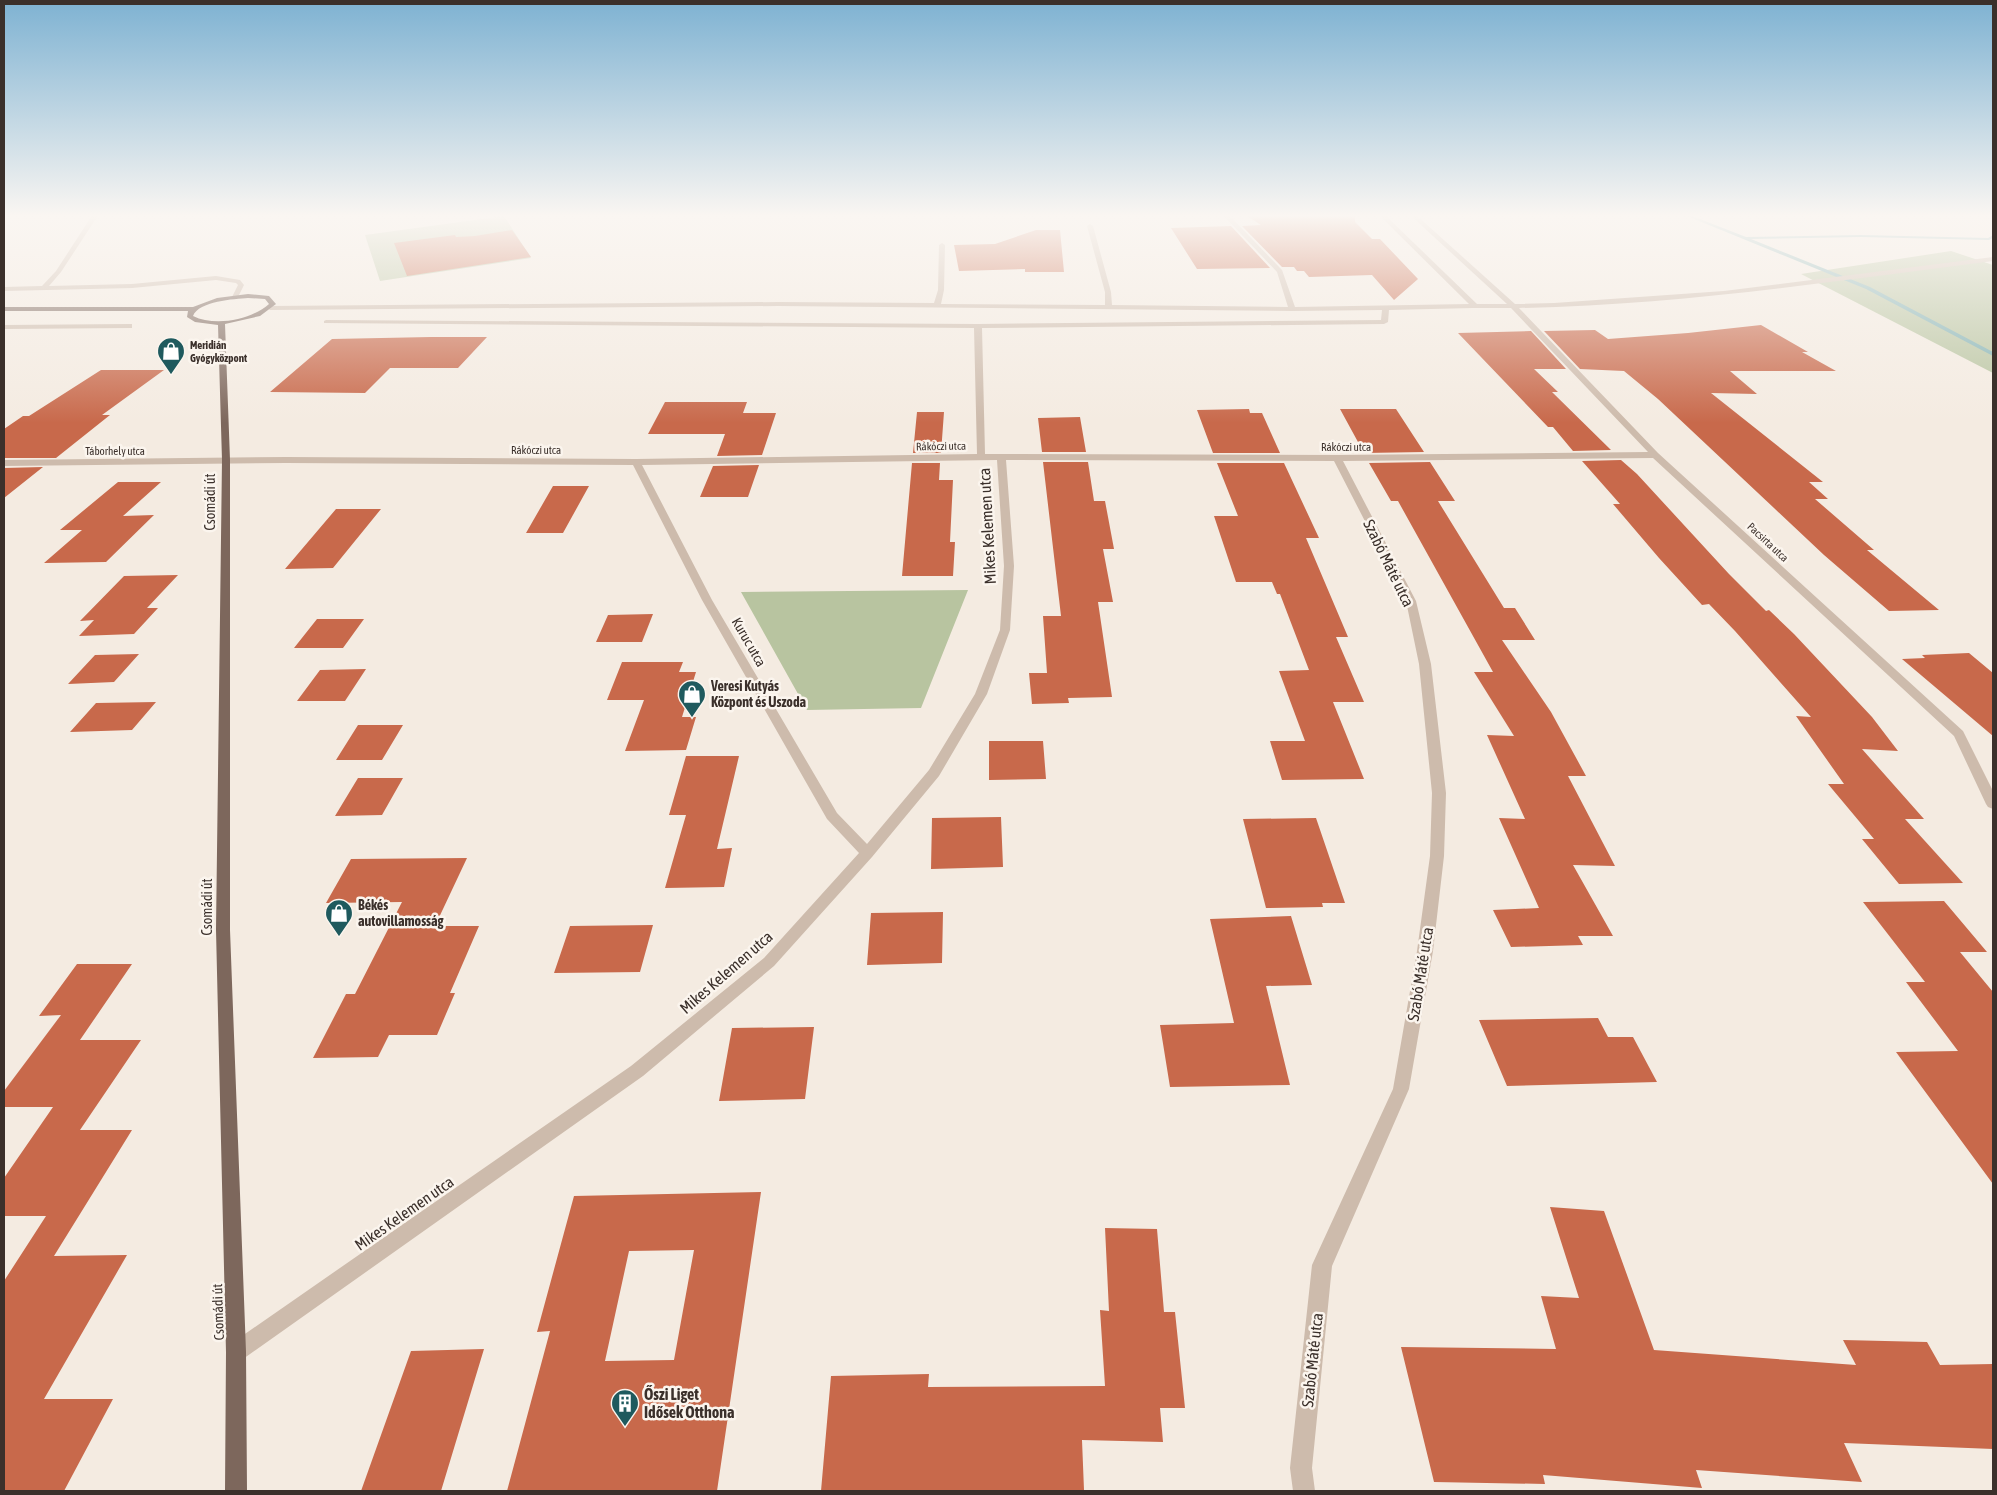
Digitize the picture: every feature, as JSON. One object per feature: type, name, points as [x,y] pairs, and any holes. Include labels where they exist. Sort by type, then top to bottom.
[{"type":"main road","points":[[4,309],[194,309],[211,302],[235,296],[267,297],[273,304],[270,308],[251,317],[222,322],[193,320],[190,314],[194,309]]},
{"type":"main road","name":"Csomádi út","points":[[222,322],[226,460],[223,930],[236,1352],[236,1491]]},
{"type":"street","points":[[44,288],[48,284]]},
{"type":"street","points":[[4,289],[106,288],[153,284]]},
{"type":"street","points":[[235,296],[241,284]]},
{"type":"street","points":[[937,304],[942,284]]},
{"type":"street","points":[[1106,284],[1109,307]]},
{"type":"street","points":[[1284,284],[1292,309]]},
{"type":"street","points":[[1452,284],[1476,307]]},
{"type":"street","name":"Pacsirta utca","points":[[1489,284],[1513,306],[1655,455],[1959,734],[1993,804]]},
{"type":"street","points":[[270,308],[937,304],[1292,309],[1476,307],[1670,298],[1792,284]]},
{"type":"street","points":[[326,322],[978,326],[1384,322],[1386,308]]},
{"type":"street","points":[[4,327],[129,326]]},
{"type":"street","name":"Mikes Kelemen utca","points":[[978,326],[981,457]]},
{"type":"street","name":"Rákóczi utca","points":[[226,460],[636,462],[981,457],[1337,458],[1655,455]]},
{"type":"street","name":"Mikes Kelemen utca","points":[[236,1352],[638,1071],[769,962],[867,853],[934,773],[981,694],[1005,630],[1009,566],[1001,457]]},
{"type":"street","name":"Szabó Máté utca","points":[[1304,1491],[1301,1468],[1322,1265],[1401,1089],[1426,942],[1436,856],[1439,793],[1425,664],[1411,601],[1337,458]]},
{"type":"street","name":"Táborhely utca","points":[[4,462],[226,460]]},
{"type":"street","name":"Kuruc utca","points":[[636,462],[706,600],[827,807],[867,853]]},
{"type":"green space","points":[[1820,284],[1993,284],[1993,373]]},
{"type":"green space","points":[[968,590],[921,708],[807,710],[741,592]]},
{"type":"building","points":[[1380,284],[1413,284],[1394,300]]},
{"type":"building","points":[[1761,325],[1808,352],[1802,352],[1836,371],[1730,371],[1757,394],[1711,393],[1823,482],[1809,482],[1828,499],[1815,499],[1874,550],[1867,550],[1939,610],[1889,611],[1824,555],[1658,399],[1624,371],[1580,369],[1544,331],[1595,330],[1608,339]]},
{"type":"building","points":[[1531,331],[1566,369],[1534,369],[1558,392],[1552,392],[1611,450],[1573,451],[1553,427],[1548,427],[1458,333]]},
{"type":"building","points":[[487,337],[458,368],[390,368],[365,393],[270,392],[332,339]]},
{"type":"building","points":[[101,370],[164,370],[102,415],[110,415],[56,458],[4,458],[4,429],[23,416],[29,416]]},
{"type":"building","points":[[665,402],[747,402],[743,413],[776,413],[762,455],[717,456],[725,434],[648,434]]},
{"type":"building","points":[[1249,409],[1250,413],[1262,413],[1280,453],[1213,453],[1197,410]]},
{"type":"building","points":[[1340,409],[1396,409],[1424,452],[1364,453]]},
{"type":"building","points":[[917,412],[944,412],[941,453],[913,453]]},
{"type":"building","points":[[1080,417],[1086,452],[1042,452],[1038,418]]},
{"type":"building","points":[[1621,460],[1637,474],[1729,574],[1766,611],[1769,610],[1794,634],[1872,717],[1898,751],[1862,749],[1924,819],[1905,819],[1963,883],[1899,884],[1862,839],[1874,839],[1828,784],[1844,784],[1796,716],[1811,717],[1735,631],[1709,604],[1702,605],[1659,558],[1613,504],[1620,504],[1582,461]]},
{"type":"building","points":[[1043,462],[1088,462],[1094,501],[1105,501],[1114,549],[1103,549],[1113,602],[1098,602],[1112,697],[1068,698],[1069,703],[1032,704],[1029,673],[1047,673],[1043,616],[1061,616]]},
{"type":"building","points":[[1430,462],[1455,501],[1438,501],[1504,608],[1515,608],[1535,640],[1502,640],[1551,712],[1586,776],[1568,776],[1615,866],[1573,865],[1613,936],[1578,936],[1583,945],[1511,947],[1493,910],[1539,908],[1499,818],[1525,819],[1487,735],[1514,736],[1474,672],[1493,672],[1398,501],[1391,501],[1369,463]]},
{"type":"building","points":[[912,463],[940,463],[939,480],[953,480],[950,542],[955,542],[953,576],[902,576]]},
{"type":"building","points":[[1217,463],[1284,463],[1319,538],[1306,538],[1348,637],[1336,637],[1364,702],[1333,702],[1364,779],[1282,780],[1270,741],[1305,741],[1279,671],[1309,670],[1280,594],[1277,594],[1272,582],[1236,582],[1214,516],[1238,516]]},
{"type":"building","points":[[759,465],[748,497],[700,497],[713,466]]},
{"type":"building","points":[[43,467],[4,498],[4,468]]},
{"type":"building","points":[[118,482],[161,482],[123,516],[154,515],[106,562],[44,563],[82,530],[60,530]]},
{"type":"building","points":[[553,486],[589,486],[563,533],[526,533]]},
{"type":"building","points":[[336,509],[381,509],[333,568],[285,569]]},
{"type":"building","points":[[178,575],[147,608],[158,608],[134,634],[79,636],[94,620],[80,621],[124,576]]},
{"type":"building","points":[[653,614],[642,642],[596,642],[608,615]]},
{"type":"building","points":[[317,619],[364,619],[343,648],[294,648]]},
{"type":"building","points":[[1969,653],[1993,673],[1993,736],[1902,659],[1925,658],[1922,655]]},
{"type":"building","points":[[139,654],[114,682],[68,684],[95,655]]},
{"type":"building","points":[[622,662],[683,662],[679,672],[696,672],[682,717],[696,717],[686,750],[625,751],[644,700],[607,700]]},
{"type":"building","points":[[366,669],[345,701],[297,701],[320,670]]},
{"type":"building","points":[[156,702],[132,730],[70,732],[96,703]]},
{"type":"building","points":[[358,725],[403,725],[382,760],[336,760]]},
{"type":"building","points":[[989,741],[1043,741],[1046,779],[989,780]]},
{"type":"building","points":[[686,756],[739,756],[717,849],[732,848],[724,887],[665,888],[686,815],[669,815]]},
{"type":"building","points":[[358,778],[403,778],[382,815],[335,816]]},
{"type":"building","points":[[1001,817],[1003,867],[931,869],[932,818]]},
{"type":"building","points":[[1316,818],[1345,903],[1322,903],[1323,907],[1266,908],[1243,819]]},
{"type":"building","points":[[467,858],[435,926],[479,926],[450,993],[455,993],[437,1035],[389,1035],[378,1057],[313,1058],[346,994],[355,994],[402,902],[326,903],[351,859]]},
{"type":"building","points":[[1944,901],[1987,952],[1960,952],[1993,992],[1993,1184],[1896,1052],[1958,1051],[1906,982],[1925,982],[1863,902]]},
{"type":"building","points":[[943,912],[942,963],[867,965],[871,913]]},
{"type":"building","points":[[1291,916],[1312,985],[1266,986],[1290,1085],[1170,1087],[1160,1025],[1234,1023],[1210,919]]},
{"type":"building","points":[[653,925],[640,972],[554,973],[570,926]]},
{"type":"building","points":[[77,964],[132,964],[80,1040],[141,1040],[80,1130],[132,1130],[54,1256],[127,1255],[44,1399],[113,1399],[64,1491],[4,1491],[4,1281],[46,1216],[4,1216],[4,1178],[53,1107],[4,1107],[4,1091],[61,1015],[39,1016]]},
{"type":"building","points":[[1598,1018],[1608,1037],[1633,1037],[1657,1082],[1507,1086],[1479,1020]]},
{"type":"building","points":[[814,1027],[805,1099],[719,1101],[732,1028]]},
{"type":"building","points":[[761,1192],[717,1491],[507,1491],[550,1331],[537,1332],[574,1196]],"holes":[[[694,1250],[674,1360],[605,1361],[629,1251]]]},
{"type":"building","points":[[1550,1207],[1604,1211],[1654,1350],[1856,1365],[1843,1340],[1927,1342],[1940,1365],[1993,1364],[1993,1449],[1844,1443],[1862,1482],[1696,1470],[1702,1488],[1543,1475],[1545,1484],[1434,1482],[1401,1347],[1556,1349],[1541,1296],[1579,1298]]},
{"type":"building","points":[[1105,1228],[1157,1229],[1164,1312],[1175,1312],[1185,1408],[1160,1408],[1163,1442],[1082,1440],[1084,1490],[821,1491],[831,1376],[929,1374],[928,1387],[1105,1386],[1100,1310],[1109,1311]]},
{"type":"building","points":[[484,1349],[441,1491],[361,1491],[411,1351]]},
{"type":"waterway","points":[[1857,284],[1993,354]]},
{"type":"place","name":"Meridián Gyógyközpont","points":[[171,375]]},
{"type":"place","name":"Veresi Kutyás Központ és Uszoda","points":[[692,718]]},
{"type":"place","name":"Békés autovillamosság","points":[[339,937]]},
{"type":"place","name":"Őszi Liget Idősek Otthona","points":[[625,1427]]}]
